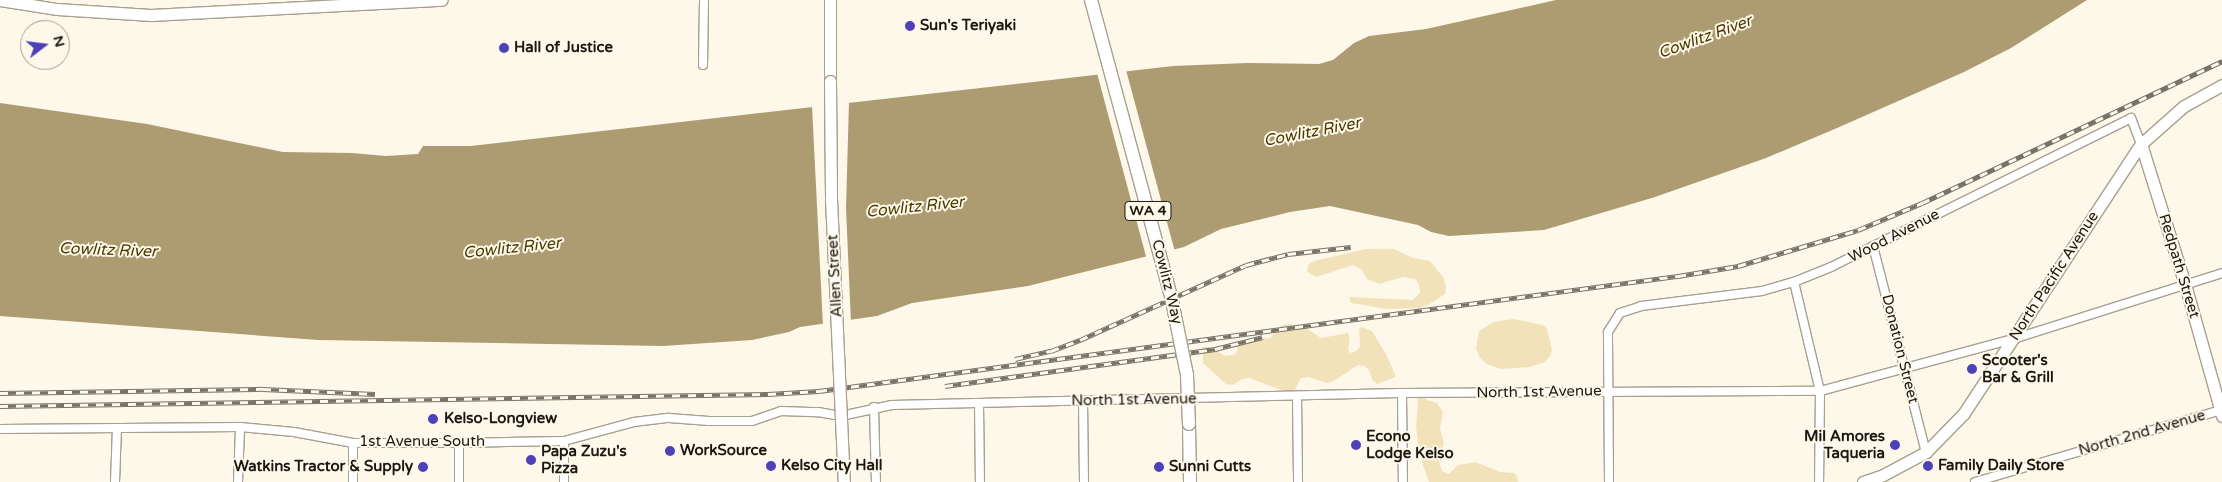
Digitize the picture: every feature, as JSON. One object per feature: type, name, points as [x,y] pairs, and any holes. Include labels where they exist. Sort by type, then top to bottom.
[{"type":"main road","points":[[0,0],[57,9],[134,15],[182,15],[442,0]]},
{"type":"main road","name":"Allen Street","points":[[830,0],[831,199],[844,482]]},
{"type":"main road","name":"Cowlitz Way","points":[[1091,0],[1172,301],[1187,375],[1190,482]]},
{"type":"main road","name":"North Pacific Avenue","points":[[1863,482],[1885,479],[1926,452],[1964,413],[2141,144],[2184,106],[2222,85]]},
{"type":"main road","name":"Redpath Street","points":[[2141,144],[2185,284],[2221,412]]},
{"type":"street","points":[[703,65],[704,0]]},
{"type":"street","name":"Redpath Street","points":[[2131,118],[2141,144]]},
{"type":"street","name":"Wood Avenue","points":[[1609,482],[1610,391],[1608,332],[1620,313],[1641,306],[1762,291],[1794,282],[1831,268],[2131,118]]},
{"type":"street","name":"Donation Street","points":[[1873,246],[1926,452]]},
{"type":"street","name":"North 1st Avenue","points":[[841,416],[874,407],[1083,401],[1402,393],[1820,391],[2013,339],[2222,273]]},
{"type":"street","points":[[1794,282],[1820,391],[1819,482]]},
{"type":"street","points":[[1402,393],[1404,482]]},
{"type":"street","points":[[1297,396],[1298,482]]},
{"type":"street","points":[[1083,401],[1084,482]]},
{"type":"street","points":[[979,404],[980,482]]},
{"type":"street","points":[[874,407],[876,482]]},
{"type":"street","name":"1st Avenue South","points":[[0,428],[240,427],[294,432],[353,443],[459,443],[564,440],[634,422],[670,418],[709,421],[752,421],[781,411],[818,412],[841,416]]},
{"type":"street","name":"North 2nd Avenue","points":[[1975,482],[2221,412]]},
{"type":"street","points":[[238,482],[240,427]]},
{"type":"street","points":[[115,482],[116,428]]},
{"type":"street","points":[[564,440],[564,482]]},
{"type":"street","points":[[353,443],[353,482]]},
{"type":"street","points":[[459,443],[459,482]]},
{"type":"shaded area","points":[[1366,249],[1394,249],[1413,258],[1430,261],[1443,277],[1446,287],[1445,294],[1428,305],[1419,308],[1387,309],[1351,303],[1349,297],[1413,300],[1420,293],[1419,285],[1415,279],[1403,277],[1379,284],[1367,279],[1362,270],[1353,265],[1316,277],[1307,272],[1308,265],[1314,261]]},
{"type":"shaded area","points":[[1513,319],[1543,325],[1547,329],[1552,349],[1551,355],[1545,362],[1530,367],[1501,369],[1487,364],[1480,358],[1476,349],[1479,331],[1494,322]]},
{"type":"shaded area","points":[[1288,324],[1306,328],[1321,338],[1348,333],[1350,340],[1348,350],[1350,353],[1356,351],[1360,346],[1359,329],[1362,327],[1372,331],[1386,354],[1396,377],[1377,384],[1372,380],[1369,370],[1364,366],[1358,365],[1334,381],[1327,383],[1308,377],[1301,378],[1294,391],[1287,392],[1249,378],[1242,379],[1233,385],[1226,384],[1203,363],[1203,347],[1210,347],[1225,356],[1234,355],[1237,352],[1237,342],[1270,338],[1281,326]]},
{"type":"shaded area","points":[[1416,392],[1423,394],[1427,400],[1437,403],[1443,412],[1440,429],[1444,443],[1439,461],[1442,471],[1449,474],[1458,465],[1475,462],[1500,472],[1514,473],[1517,476],[1518,482],[1429,482],[1419,453],[1416,426],[1418,402]]},
{"type":"water","name":"Cowlitz River","points":[[1556,0],[2087,0],[2011,48],[1964,72],[1837,128],[1766,158],[1655,197],[1544,230],[1449,236],[1431,232],[1418,225],[1330,206],[1290,212],[1221,229],[1184,247],[1028,286],[912,303],[877,316],[800,327],[789,332],[752,340],[663,346],[318,340],[0,316],[0,103],[147,124],[283,152],[352,153],[386,156],[418,154],[423,146],[471,146],[1173,66],[1247,63],[1319,64],[1333,60],[1354,43],[1369,36],[1426,29]]},
{"type":"pier","points":[[1126,70],[1175,252],[1147,260],[1097,73]]},
{"type":"pier","points":[[849,102],[846,208],[851,323],[823,326],[812,106]]},
{"type":"railway","points":[[0,406],[768,394],[819,391],[1678,276],[1738,266],[1858,230],[1922,203],[2222,61]]},
{"type":"railway","points":[[1015,359],[1051,351],[1080,340],[1246,265],[1288,254],[1351,247]]},
{"type":"railway","points":[[945,386],[1215,349],[1263,337]]},
{"type":"railway","points":[[0,393],[263,389],[375,394]]},
{"type":"place","name":"Sun's Teriyaki","points":[[910,26]]},
{"type":"place","name":"Hall of Justice","points":[[504,48]]},
{"type":"place","name":"Scooter's Bar & Grill","points":[[1972,369]]},
{"type":"place","name":"Kelso-Longview","points":[[433,419]]},
{"type":"place","name":"Econo Lodge Kelso","points":[[1356,445]]},
{"type":"place","name":"Mil Amores Taqueria","points":[[1895,445]]},
{"type":"place","name":"WorkSource","points":[[670,451]]},
{"type":"place","name":"Papa Zuzu's Pizza","points":[[531,460]]},
{"type":"place","name":"Kelso City Hall","points":[[771,466]]},
{"type":"place","name":"Family Daily Store","points":[[1928,466]]},
{"type":"place","name":"Watkins Tractor & Supply","points":[[423,467]]},
{"type":"place","name":"Sunni Cutts","points":[[1159,467]]}]
